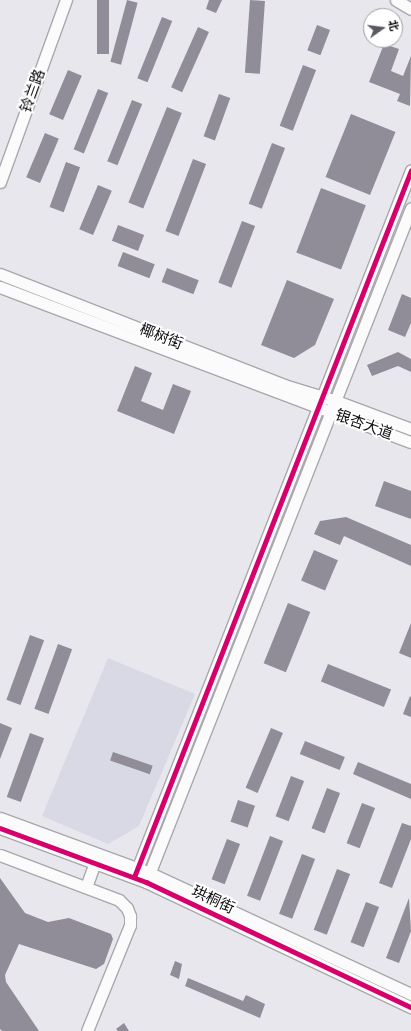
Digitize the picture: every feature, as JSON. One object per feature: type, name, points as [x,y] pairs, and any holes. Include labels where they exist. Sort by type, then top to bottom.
[{"type":"street","name":"铃兰路","points":[[0,182],[66,0]]},
{"type":"street","points":[[396,0],[411,9]]},
{"type":"street","points":[[136,873],[411,170]]},
{"type":"street","points":[[148,877],[411,208]]},
{"type":"street","name":"椰树街","points":[[0,274],[284,385],[323,397]]},
{"type":"street","name":"椰树街","points":[[0,287],[318,408]]},
{"type":"street","name":"银杏大道","points":[[323,397],[411,429]]},
{"type":"street","name":"银杏大道","points":[[318,408],[411,442]]},
{"type":"street","name":"珙桐街","points":[[0,818],[136,873]]},
{"type":"street","name":"珙桐街","points":[[0,828],[95,862],[148,877],[411,994]]},
{"type":"street","points":[[0,855],[118,900],[127,908],[130,916],[130,925],[87,1031]]},
{"type":"street","points":[[86,887],[95,862]]},
{"type":"street","name":"珙桐街","points":[[148,877],[411,1007]]},
{"type":"shaded area","points":[[108,658],[195,694],[139,826],[108,844],[42,816]]},
{"type":"building","points":[[97,0],[109,0],[109,54],[97,54]]},
{"type":"building","points":[[127,0],[138,3],[121,65],[110,62]]},
{"type":"building","points":[[209,0],[222,0],[216,13],[206,9]]},
{"type":"building","points":[[250,0],[265,1],[260,74],[245,73]]},
{"type":"building","points":[[162,17],[172,21],[147,82],[137,78]]},
{"type":"building","points":[[317,25],[330,30],[320,55],[307,50]]},
{"type":"building","points":[[198,27],[209,32],[182,92],[171,87]]},
{"type":"building","points":[[382,48],[399,49],[391,71],[403,76],[411,56],[410,106],[397,101],[400,94],[369,82]]},
{"type":"building","points":[[303,65],[316,70],[293,131],[280,126]]},
{"type":"building","points":[[68,70],[82,76],[63,120],[49,114]]},
{"type":"building","points":[[98,89],[108,93],[84,153],[74,149]]},
{"type":"building","points":[[219,94],[230,98],[215,140],[204,136]]},
{"type":"building","points":[[132,100],[142,104],[117,165],[107,161]]},
{"type":"building","points":[[167,107],[182,113],[143,208],[128,202]]},
{"type":"building","points":[[351,114],[396,132],[370,195],[326,177]]},
{"type":"building","points":[[45,133],[59,139],[40,183],[26,177]]},
{"type":"building","points":[[272,143],[285,148],[262,209],[249,204]]},
{"type":"building","points":[[193,159],[206,164],[178,236],[165,231]]},
{"type":"building","points":[[66,162],[80,167],[64,212],[50,207]]},
{"type":"building","points":[[98,185],[112,191],[93,235],[79,229]]},
{"type":"building","points":[[321,188],[366,205],[341,270],[296,252]]},
{"type":"building","points":[[242,221],[255,226],[231,288],[218,283]]},
{"type":"building","points":[[118,225],[144,235],[138,251],[112,241]]},
{"type":"building","points":[[123,252],[155,264],[149,278],[118,266]]},
{"type":"building","points":[[167,268],[199,280],[193,294],[162,282]]},
{"type":"building","points":[[287,280],[334,299],[315,345],[294,358],[261,345]]},
{"type":"building","points":[[402,294],[411,298],[411,323],[405,337],[388,330]]},
{"type":"building","points":[[398,352],[411,359],[411,372],[398,366],[372,376],[367,365]]},
{"type":"building","points":[[135,366],[152,373],[141,401],[163,410],[173,384],[191,391],[174,434],[117,411]]},
{"type":"building","points":[[384,481],[411,491],[411,519],[375,506]]},
{"type":"building","points":[[346,517],[411,545],[411,566],[344,536],[340,545],[314,534],[320,521]]},
{"type":"building","points":[[314,550],[338,560],[325,591],[301,580]]},
{"type":"building","points":[[288,603],[310,612],[286,672],[264,663]]},
{"type":"building","points":[[411,623],[411,658],[399,653]]},
{"type":"building","points":[[30,635],[44,640],[20,705],[6,700]]},
{"type":"building","points":[[58,644],[72,649],[48,714],[34,709]]},
{"type":"building","points":[[328,664],[391,689],[384,707],[321,682]]},
{"type":"building","points":[[410,696],[411,697],[411,717],[403,714]]},
{"type":"building","points":[[0,723],[12,728],[0,759]]},
{"type":"building","points":[[271,728],[283,733],[258,793],[246,788]]},
{"type":"building","points":[[30,733],[44,738],[21,802],[7,797]]},
{"type":"building","points":[[305,741],[345,757],[340,770],[300,754]]},
{"type":"building","points":[[113,752],[153,766],[150,774],[110,761]]},
{"type":"building","points":[[358,762],[411,784],[411,799],[353,774]]},
{"type":"building","points":[[291,776],[304,781],[289,821],[276,816]]},
{"type":"building","points":[[327,788],[340,793],[325,833],[312,828]]},
{"type":"building","points":[[238,800],[255,806],[248,828],[231,822]]},
{"type":"building","points":[[362,803],[375,808],[360,848],[347,843]]},
{"type":"building","points":[[402,823],[411,826],[411,839],[392,888],[379,883]]},
{"type":"building","points":[[270,836],[283,841],[260,901],[247,896]]},
{"type":"building","points":[[227,839],[240,844],[225,884],[212,879]]},
{"type":"building","points":[[302,854],[315,859],[292,919],[279,914]]},
{"type":"building","points":[[337,869],[350,874],[327,935],[314,930]]},
{"type":"building","points":[[0,878],[25,913],[48,922],[69,918],[111,934],[113,939],[104,964],[96,969],[19,944],[5,975],[6,982],[39,1031],[2,1031],[0,1029]]},
{"type":"building","points":[[409,898],[411,931],[399,963],[386,958]]},
{"type":"building","points":[[366,902],[379,907],[364,947],[351,942]]},
{"type":"building","points":[[175,961],[182,964],[179,979],[170,975]]},
{"type":"building","points":[[188,978],[243,1001],[246,995],[265,1004],[260,1018],[185,986]]},
{"type":"building","points":[[124,1023],[129,1031],[118,1031],[116,1029]]},
{"type":"cycle path","points":[[134,877],[411,170]]},
{"type":"cycle path","points":[[0,828],[146,882],[411,1007]]}]
